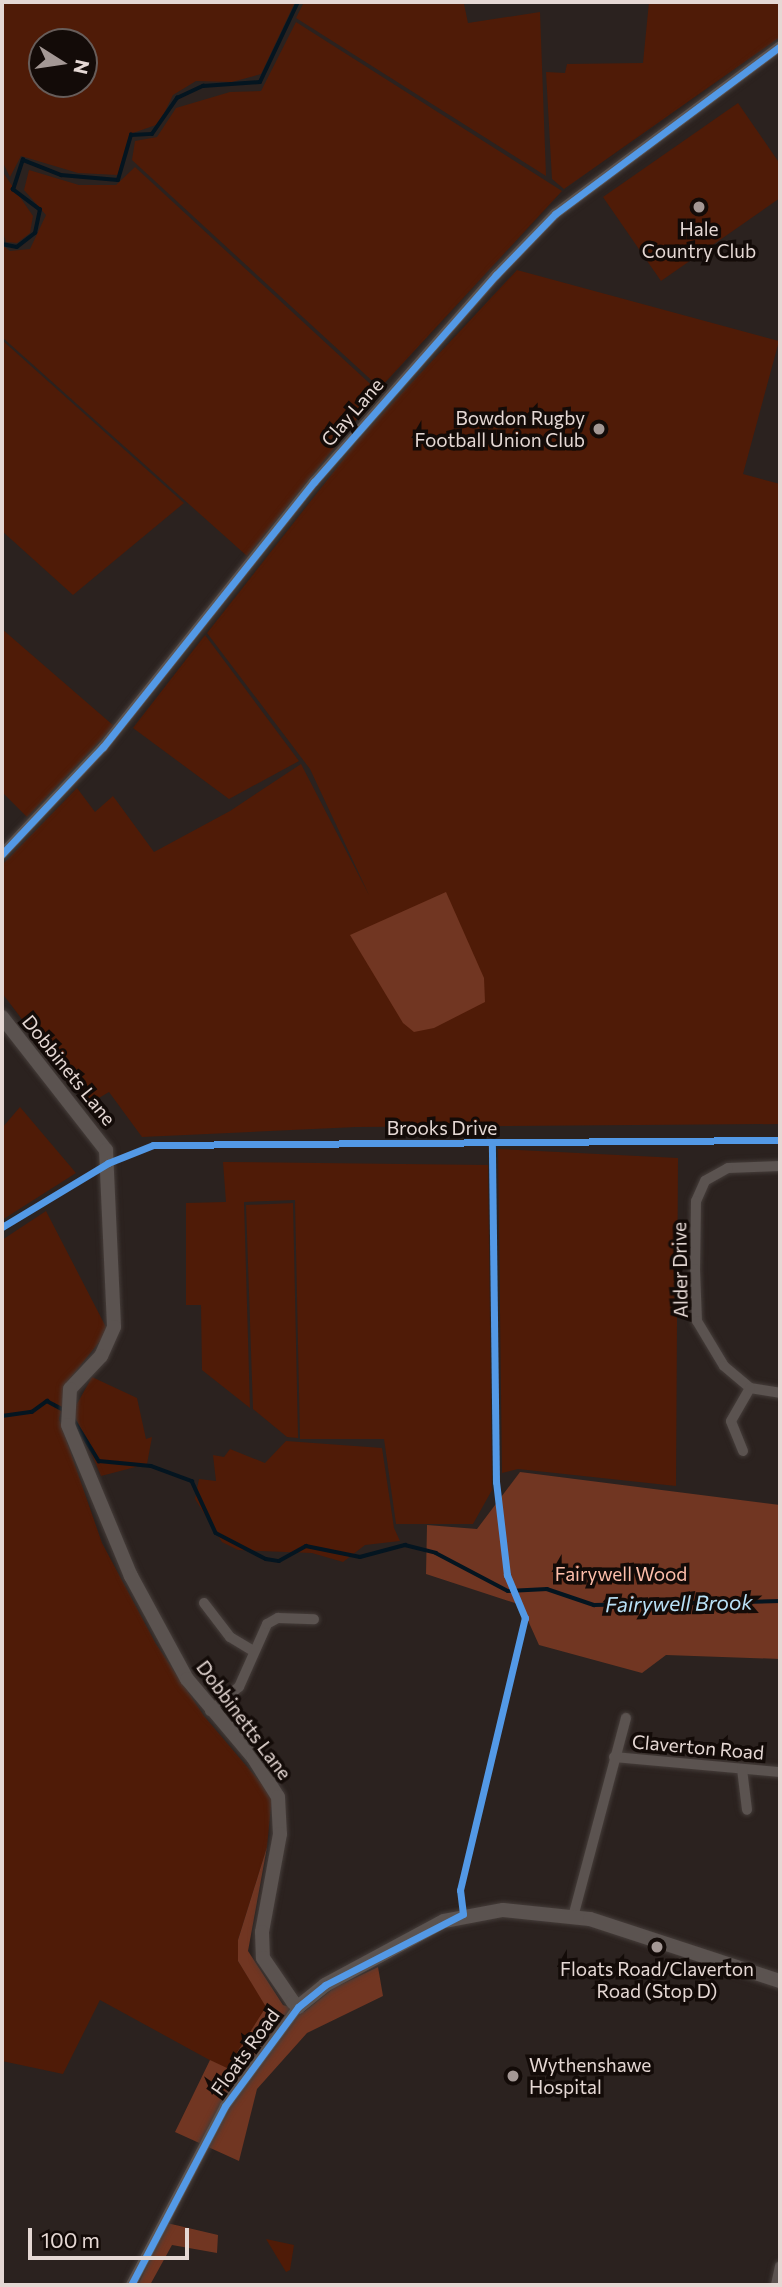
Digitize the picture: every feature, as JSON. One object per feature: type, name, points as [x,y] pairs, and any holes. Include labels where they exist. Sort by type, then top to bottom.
[{"type":"street","name":"Clay Lane","points":[[2,853],[103,747],[314,482],[496,275],[555,214],[780,46]]},
{"type":"street","name":"Dobbinets Lane","points":[[2,1017],[106,1150],[114,1327],[101,1356],[70,1389],[65,1405],[68,1425]]},
{"type":"street","name":"Alder Drive","points":[[750,1388],[724,1366],[697,1321],[696,1201],[702,1185],[720,1170],[780,1166]]},
{"type":"street","points":[[727,1450],[741,1447],[731,1421],[750,1388],[780,1393]]},
{"type":"street","name":"Dobbinetts Lane","points":[[68,1425],[131,1576],[211,1711],[253,1757],[278,1797],[281,1825],[262,1932],[263,1958],[298,2007]]},
{"type":"street","points":[[204,1603],[230,1637],[253,1651]]},
{"type":"street","points":[[211,1711],[239,1687],[260,1633],[278,1618],[314,1619]]},
{"type":"street","name":"Claverton Road","points":[[573,1917],[626,1718]]},
{"type":"street","name":"Claverton Road","points":[[614,1758],[780,1772]]},
{"type":"street","points":[[742,1769],[747,1810]]},
{"type":"street","name":"Floats Road","points":[[131,2285],[225,2106],[298,2007],[325,1985],[463,1914],[503,1910],[573,1917],[780,1981]]},
{"type":"street","points":[[776,2285],[780,2266]]},
{"type":"shaded area","points":[[2,2],[295,2],[261,74],[232,82],[196,81],[173,95],[159,124],[130,134],[118,175],[78,173],[21,156],[10,177],[2,161]]},
{"type":"shaded area","points":[[304,2],[470,2],[464,4],[468,23],[540,12],[546,176],[296,18]]},
{"type":"shaded area","points":[[649,2],[780,2],[780,37],[564,189],[552,179],[546,72],[565,73],[567,64],[643,63]]},
{"type":"shaded area","points":[[296,22],[562,191],[380,388],[132,160],[135,141],[157,137],[176,108],[230,92],[261,91]]},
{"type":"shaded area","points":[[738,103],[780,164],[780,198],[661,281],[603,197]]},
{"type":"shaded area","points":[[135,167],[379,392],[247,556],[2,337],[2,245],[10,251],[30,249],[46,215],[24,190],[29,170],[79,185],[116,185]]},
{"type":"shaded area","points":[[2,171],[33,216],[30,233],[17,243],[6,242],[2,229]]},
{"type":"shaded area","points":[[517,270],[779,341],[743,474],[780,484],[780,1124],[356,1127],[142,1137],[109,1092],[87,1105],[2,993],[2,865],[77,788],[95,812],[113,796],[154,852],[230,811],[301,764],[369,895],[310,769],[207,633],[361,437]]},
{"type":"shaded area","points":[[2,340],[184,503],[73,595],[2,531]]},
{"type":"shaded area","points":[[2,629],[114,726],[27,817],[2,792]]},
{"type":"shaded area","points":[[205,635],[299,761],[229,799],[133,728]]},
{"type":"shaded area","points":[[20,1107],[76,1173],[2,1220],[2,1128]]},
{"type":"shaded area","points":[[498,1149],[678,1158],[676,1486],[518,1469],[502,1473]]},
{"type":"shaded area","points":[[223,1162],[488,1165],[492,1490],[473,1524],[396,1524],[384,1439],[300,1439],[295,1200],[244,1202],[250,1408],[202,1370],[201,1305],[186,1305],[186,1203],[226,1202]]},
{"type":"shaded area","points":[[293,1203],[298,1438],[287,1437],[253,1409],[246,1205]]},
{"type":"shaded area","points":[[46,1211],[108,1331],[68,1381],[59,1419],[102,1543],[156,1644],[204,1716],[272,1796],[267,1847],[238,1940],[238,1961],[267,2007],[226,2069],[100,2000],[63,2074],[2,2061],[2,1240]]},
{"type":"shaded area","points":[[92,1377],[137,1398],[146,1439],[152,1437],[147,1464],[101,1476],[73,1411]]},
{"type":"shaded area","points":[[286,1441],[382,1448],[394,1528],[400,1541],[365,1545],[343,1562],[312,1553],[238,1550],[222,1542],[195,1499],[199,1479],[216,1481],[213,1455],[224,1457],[230,1449],[265,1463]]},
{"type":"shaded area","points":[[266,2239],[294,2245],[290,2270],[286,2272]]},
{"type":"green space","points":[[446,892],[484,978],[485,1002],[434,1028],[414,1032],[403,1023],[350,935]]},
{"type":"green space","name":"Fairywell Wood","points":[[520,1472],[780,1505],[780,1659],[666,1655],[642,1673],[539,1645],[521,1605],[426,1574],[427,1525],[477,1529]]},
{"type":"green space","points":[[267,1847],[248,1951],[283,2005],[304,2012],[334,1988],[378,1967],[383,1996],[307,2033],[257,2089],[239,2161],[175,2132],[210,2060],[227,2068],[266,2007],[238,1961],[238,1940]]},
{"type":"green space","points":[[167,2223],[218,2235],[217,2253],[172,2245],[150,2285],[138,2285]]},
{"type":"waterway","points":[[2,244],[17,247],[35,233],[40,210],[13,190],[23,160],[61,175],[118,180],[131,135],[152,134],[177,98],[203,86],[260,82],[298,2]]},
{"type":"waterway","name":"Fairywell Brook","points":[[2,1416],[32,1412],[47,1401],[64,1410]]},
{"type":"waterway","name":"Fairywell Brook","points":[[72,1417],[99,1461],[151,1466],[192,1481],[216,1533],[266,1559],[279,1561],[306,1546],[360,1557],[405,1545],[436,1553],[508,1591],[547,1589],[594,1605],[780,1601]]},
{"type":"cycle path","points":[[2,854],[103,747],[314,482],[496,275],[555,214],[780,46]]},
{"type":"cycle path","name":"Brooks Drive","points":[[2,1227],[108,1163],[153,1145],[780,1140]]},
{"type":"cycle path","name":"Brooks Drive","points":[[131,2285],[225,2106],[298,2007],[325,1985],[463,1914],[460,1890],[525,1618],[507,1575],[496,1482],[492,1143]]},
{"type":"place","name":"Hale Country Club","points":[[699,207]]},
{"type":"place","name":"Bowdon Rugby Football Union Club","points":[[599,429]]},
{"type":"place","name":"Floats Road/Claverton Road (Stop D)","points":[[657,1947]]},
{"type":"place","name":"Wythenshawe Hospital","points":[[513,2076]]}]
